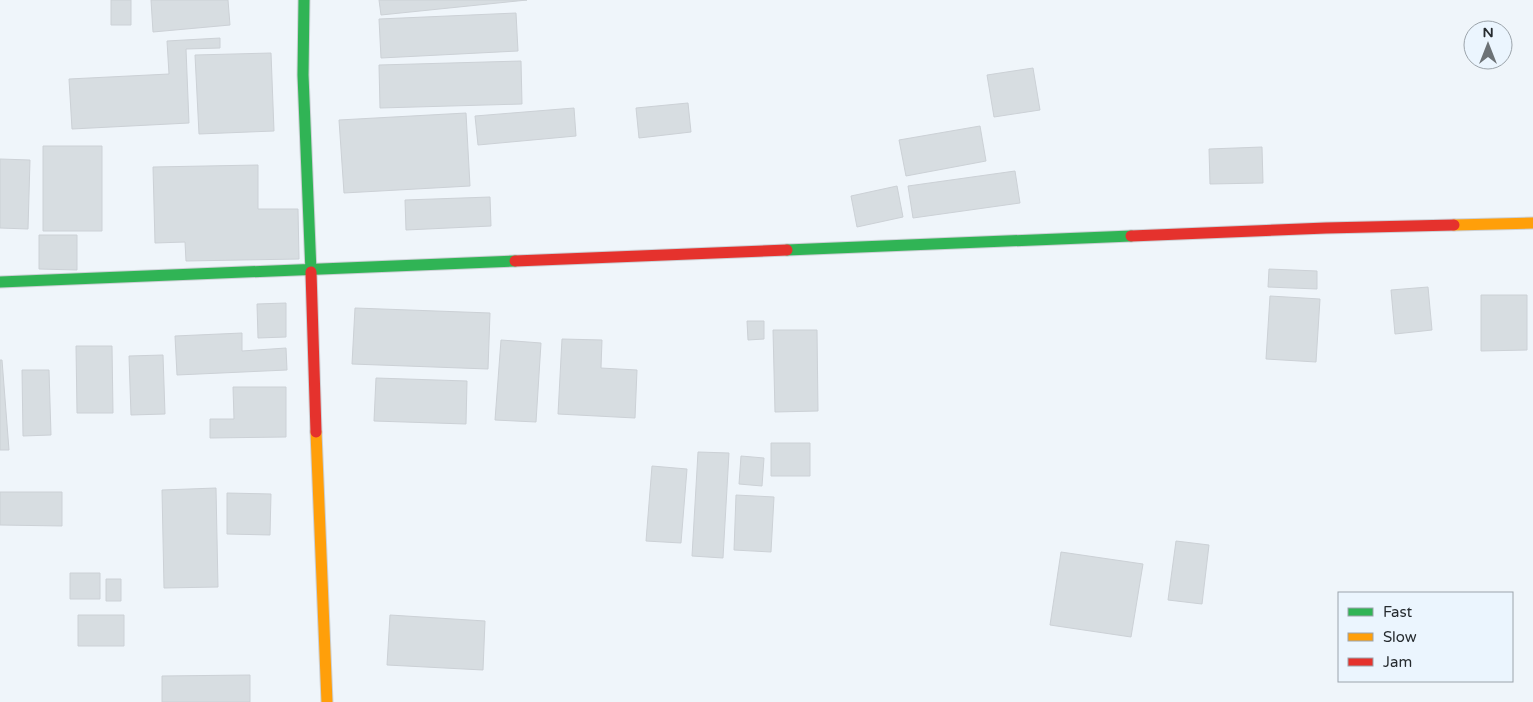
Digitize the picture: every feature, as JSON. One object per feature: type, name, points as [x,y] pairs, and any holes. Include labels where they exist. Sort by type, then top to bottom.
[{"type":"street","points":[[304,0],[303,75],[327,702]]},
{"type":"street","points":[[0,282],[1326,228],[1533,224]]},
{"type":"building","points":[[111,0],[131,0],[131,25],[111,25]]},
{"type":"building","points":[[151,0],[228,0],[230,25],[153,32]]},
{"type":"building","points":[[379,0],[527,0],[381,15]]},
{"type":"building","points":[[516,13],[518,51],[381,58],[379,19]]},
{"type":"building","points":[[220,38],[220,48],[186,49],[189,123],[72,129],[69,79],[169,74],[167,41]]},
{"type":"building","points":[[271,53],[274,131],[199,134],[195,55]]},
{"type":"building","points":[[521,61],[522,104],[380,108],[379,65]]},
{"type":"building","points":[[1033,68],[1040,110],[994,117],[987,75]]},
{"type":"building","points":[[688,103],[691,132],[639,138],[636,108]]},
{"type":"building","points":[[574,108],[576,136],[478,145],[475,116]]},
{"type":"building","points":[[466,113],[470,186],[344,193],[339,120]]},
{"type":"building","points":[[980,126],[986,161],[906,176],[899,140]]},
{"type":"building","points":[[43,146],[102,146],[102,231],[43,231]]},
{"type":"building","points":[[1262,147],[1263,183],[1210,184],[1209,149]]},
{"type":"building","points":[[0,159],[30,160],[28,229],[0,228]]},
{"type":"building","points":[[258,165],[258,209],[298,209],[299,259],[186,261],[185,242],[155,243],[153,167]]},
{"type":"building","points":[[1015,171],[1020,203],[913,218],[908,186]]},
{"type":"building","points":[[897,186],[903,217],[857,227],[851,196]]},
{"type":"building","points":[[490,197],[491,226],[406,230],[405,200]]},
{"type":"building","points":[[39,235],[77,235],[77,270],[39,269]]},
{"type":"building","points":[[1269,269],[1317,271],[1317,289],[1268,287]]},
{"type":"building","points":[[1428,287],[1432,330],[1395,334],[1391,290]]},
{"type":"building","points":[[1481,295],[1527,295],[1527,350],[1481,351]]},
{"type":"building","points":[[1270,296],[1320,299],[1316,362],[1266,359]]},
{"type":"building","points":[[286,303],[286,337],[258,338],[257,304]]},
{"type":"building","points":[[355,308],[490,313],[488,369],[352,364]]},
{"type":"building","points":[[747,321],[764,321],[764,339],[748,340]]},
{"type":"building","points":[[773,330],[817,330],[818,411],[775,412]]},
{"type":"building","points":[[242,333],[242,351],[286,348],[287,370],[177,375],[175,336]]},
{"type":"building","points":[[562,339],[602,340],[601,368],[637,370],[635,418],[558,414]]},
{"type":"building","points":[[501,340],[541,343],[536,422],[495,420]]},
{"type":"building","points":[[76,346],[112,346],[113,413],[77,413]]},
{"type":"building","points":[[163,355],[165,414],[131,415],[129,356]]},
{"type":"building","points":[[0,360],[2,360],[9,450],[0,450]]},
{"type":"building","points":[[22,370],[49,370],[51,435],[23,436]]},
{"type":"building","points":[[376,378],[467,381],[466,424],[374,421]]},
{"type":"building","points":[[233,387],[286,387],[286,437],[210,438],[210,419],[234,419]]},
{"type":"building","points":[[771,443],[810,443],[810,476],[771,476]]},
{"type":"building","points":[[698,452],[729,453],[723,558],[692,556]]},
{"type":"building","points":[[741,456],[764,458],[762,486],[739,484]]},
{"type":"building","points":[[652,466],[687,469],[681,543],[646,541]]},
{"type":"building","points":[[216,488],[218,587],[164,588],[162,490]]},
{"type":"building","points":[[0,492],[62,492],[62,526],[0,525]]},
{"type":"building","points":[[227,493],[271,494],[270,535],[227,534]]},
{"type":"building","points":[[736,495],[774,497],[771,552],[734,550]]},
{"type":"building","points":[[1176,541],[1209,545],[1202,604],[1168,600]]},
{"type":"building","points":[[1061,552],[1143,564],[1131,637],[1050,625]]},
{"type":"building","points":[[70,573],[100,573],[100,599],[70,599]]},
{"type":"building","points":[[106,579],[121,579],[121,601],[106,601]]},
{"type":"building","points":[[78,615],[124,615],[124,646],[78,646]]},
{"type":"building","points":[[390,615],[485,621],[483,670],[387,665]]},
{"type":"building","points":[[250,675],[250,702],[162,702],[162,676]]},
{"type":"traffic: fast","points":[[304,0],[303,75],[311,272]]},
{"type":"traffic: fast","points":[[787,250],[1131,236]]},
{"type":"traffic: fast","points":[[0,282],[515,261]]},
{"type":"traffic: slow","points":[[1454,225],[1533,223]]},
{"type":"traffic: slow","points":[[316,432],[327,702]]},
{"type":"traffic: jam","points":[[1131,236],[1454,225]]},
{"type":"traffic: jam","points":[[515,261],[787,250]]},
{"type":"traffic: jam","points":[[311,272],[316,432]]}]
